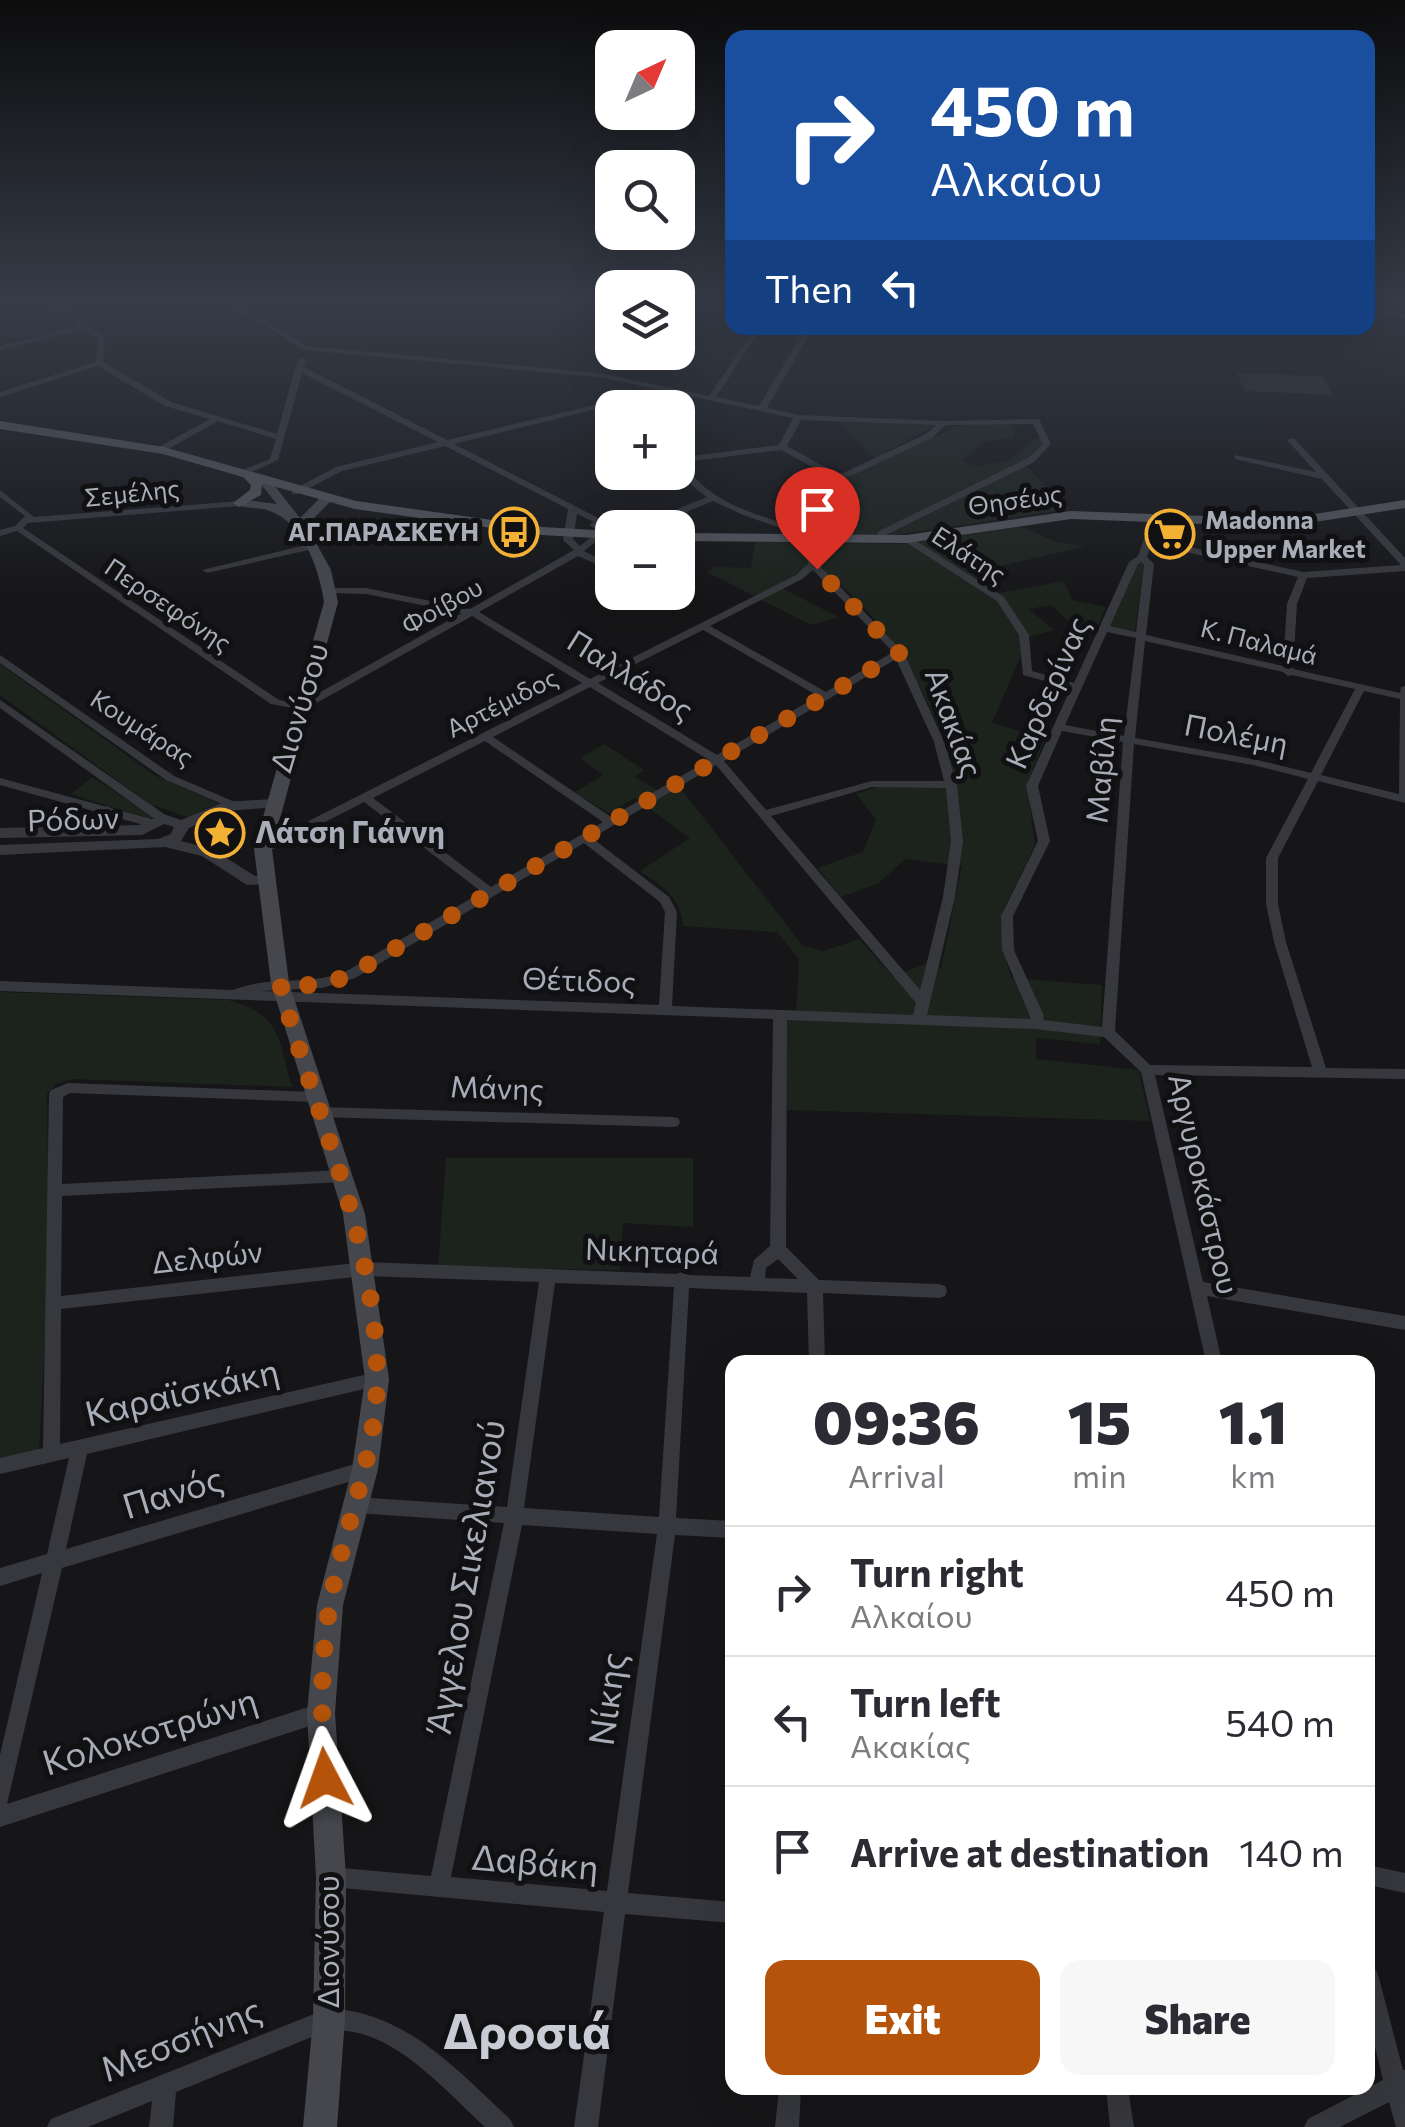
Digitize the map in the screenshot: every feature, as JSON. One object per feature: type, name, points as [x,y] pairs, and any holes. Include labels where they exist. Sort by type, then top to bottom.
[{"type":"main road","points":[[0,424],[160,450],[326,500],[576,542],[595,535]]},
{"type":"main road","points":[[239,503],[256,492],[257,484],[245,476]]},
{"type":"main road","points":[[266,483],[298,529],[330,590]]},
{"type":"main road","points":[[298,529],[326,500]]},
{"type":"main road","points":[[298,529],[326,500]]},
{"type":"main road","points":[[239,503],[268,505],[298,529]]},
{"type":"main road","points":[[314,512],[354,505]]},
{"type":"main road","name":"Θησέως","points":[[695,537],[906,539],[1042,517],[1262,524],[1402,507]]},
{"type":"main road","name":"Διονύσου","points":[[320,2127],[329,2019],[331,1877],[320,1712],[330,1605],[365,1469],[377,1379],[364,1269],[343,1176],[282,991],[262,849],[326,622],[330,590]]},
{"type":"street","points":[[167,403],[281,438]]},
{"type":"street","points":[[245,476],[270,463],[290,403]]},
{"type":"street","points":[[367,403],[573,509],[595,525]]},
{"type":"street","points":[[295,492],[339,469],[598,403]]},
{"type":"street","points":[[750,403],[815,411],[815,417]]},
{"type":"street","points":[[764,405],[798,417],[943,423],[1036,421],[1047,444],[1031,460],[882,533],[878,540]]},
{"type":"street","points":[[782,447],[798,417]]},
{"type":"street","points":[[160,450],[216,419]]},
{"type":"street","points":[[695,483],[714,497],[798,535],[810,498],[836,476],[929,436],[943,423]]},
{"type":"street","points":[[1291,440],[1405,566]]},
{"type":"street","points":[[695,457],[782,447],[836,476]]},
{"type":"street","points":[[1238,457],[1326,477]]},
{"type":"street","name":"Περσεφόνης","points":[[0,493],[27,512],[23,524],[274,702],[300,708]]},
{"type":"street","points":[[684,510],[714,497]]},
{"type":"street","name":"Σεμέλης","points":[[2,535],[23,524],[239,503]]},
{"type":"street","points":[[573,509],[576,542],[595,556]]},
{"type":"street","name":"Μαβίλη","points":[[1108,1033],[1129,741],[1150,564],[1142,558],[1155,518]]},
{"type":"street","points":[[207,570],[298,529]]},
{"type":"street","name":"Ακακίας","points":[[798,535],[812,565],[899,653],[940,742],[951,785],[957,841],[950,897],[919,1019]]},
{"type":"street","name":"Ελάτης","points":[[906,539],[1001,599],[1024,634],[1027,673],[1074,686]]},
{"type":"street","points":[[1147,540],[1303,575],[1405,566]]},
{"type":"street","name":"Φοίβου","points":[[300,708],[473,612],[576,542]]},
{"type":"street","name":"Καρδερίνας","points":[[1035,1024],[1037,1016],[1008,950],[1007,916],[1044,841],[1032,786],[1074,686],[1134,562],[1142,558]]},
{"type":"street","name":"Αρτέμιδος","points":[[262,849],[799,577],[812,565]]},
{"type":"street","points":[[1288,672],[1292,604],[1303,575]]},
{"type":"street","name":"Παλλάδος","points":[[330,590],[366,591],[473,612],[718,760],[922,1000]]},
{"type":"street","points":[[703,626],[826,696]]},
{"type":"street","name":"Κ. Παλαμά","points":[[1104,628],[1360,689],[1404,693]]},
{"type":"street","points":[[282,991],[320,986],[350,975],[899,653]]},
{"type":"street","name":"Κουμάρας","points":[[0,658],[170,778],[236,805],[272,804]]},
{"type":"street","points":[[1320,1072],[1272,904],[1276,847],[1360,689]]},
{"type":"street","points":[[1404,693],[1405,796]]},
{"type":"street","points":[[0,704],[166,843],[206,852],[252,880],[264,880]]},
{"type":"street","name":"Πολέμη","points":[[1057,727],[1405,796]]},
{"type":"street","points":[[486,736],[610,821]]},
{"type":"street","points":[[0,781],[108,811],[151,829],[182,825],[236,805]]},
{"type":"street","points":[[762,814],[872,784],[951,785]]},
{"type":"street","points":[[366,798],[490,892]]},
{"type":"street","points":[[89,831],[108,811]]},
{"type":"street","points":[[166,843],[181,834],[182,825]]},
{"type":"street","name":"Ρόδων","points":[[0,834],[151,829]]},
{"type":"street","name":"Ρόδων","points":[[0,850],[151,829]]},
{"type":"street","points":[[583,837],[665,900],[671,912],[665,1009]]},
{"type":"street","points":[[350,975],[352,1000]]},
{"type":"street","name":"Θέτιδος","points":[[0,986],[282,991],[352,1000],[919,1019]]},
{"type":"street","points":[[780,1014],[778,1248],[814,1286],[817,1355]]},
{"type":"street","points":[[919,1019],[1035,1024],[1108,1033]]},
{"type":"street","name":"Αργυροκάστρου","points":[[1108,1033],[1147,1070],[1212,1355]]},
{"type":"street","points":[[1147,1070],[1405,1074]]},
{"type":"street","name":"Μάνης","points":[[58,1190],[56,1094],[62,1089],[673,1122]]},
{"type":"street","points":[[50,1454],[58,1190],[343,1176]]},
{"type":"street","points":[[757,1283],[758,1265],[778,1248]]},
{"type":"street","name":"Νικηταρά","points":[[364,1269],[939,1291]]},
{"type":"street","name":"Δελφών","points":[[56,1303],[364,1269]]},
{"type":"street","name":"Άγγελου Σικελιανού","points":[[439,1887],[514,1519],[548,1276]]},
{"type":"street","name":"Νίκης","points":[[586,2127],[667,1527],[682,1279]]},
{"type":"street","points":[[1196,1288],[1405,1322]]},
{"type":"street","name":"Καραϊσκάκη","points":[[0,1466],[377,1379]]},
{"type":"street","points":[[0,1798],[80,1447]]},
{"type":"street","name":"Πανός","points":[[0,1577],[365,1469]]},
{"type":"street","points":[[355,1505],[514,1519],[725,1530]]},
{"type":"street","name":"Κολοκοτρώνη","points":[[0,1818],[320,1712]]},
{"type":"street","name":"Δαβάκη","points":[[331,1877],[725,1913]]},
{"type":"street","points":[[1375,1877],[1405,1883]]},
{"type":"street","points":[[1375,2001],[1400,2083],[1405,2120]]},
{"type":"street","points":[[329,2019],[349,2017],[415,2052],[502,2127]]},
{"type":"street","name":"Μεσσήνης","points":[[59,2127],[329,2019]]},
{"type":"street","points":[[1316,2127],[1400,2083]]},
{"type":"street","points":[[161,2127],[165,2084]]},
{"type":"street","points":[[787,2127],[789,2095]]},
{"type":"street","points":[[1118,2095],[1122,2127]]},
{"type":"shaded area","points":[[837,420],[935,425],[875,458]]},
{"type":"shaded area","points":[[964,424],[1009,424],[1015,430],[1014,437],[983,442],[961,461],[978,467],[1009,460],[1036,438],[1042,438],[1042,445],[1028,458],[874,536],[806,536],[799,522],[815,497],[836,479]]},
{"type":"shaded area","points":[[1025,465],[1070,509],[887,536],[898,529]]},
{"type":"shaded area","points":[[1022,527],[1057,542],[1086,546],[976,572],[999,593],[1064,581],[1072,600],[1106,607],[1095,632],[1075,628],[1051,605],[1029,609],[1054,630],[1029,637],[992,723],[1045,739],[1027,784],[1035,845],[1002,913],[1002,946],[1011,978],[1102,985],[1100,1044],[1036,1038],[1036,1059],[1139,1070],[1150,1121],[787,1110],[786,1017],[796,1016],[799,959],[777,932],[683,926],[678,907],[669,894],[640,871],[690,838],[635,798],[608,813],[575,792],[603,775],[580,758],[604,744],[644,770],[635,777],[662,793],[678,785],[803,946],[824,951],[859,939],[893,977],[924,964],[941,968],[962,866],[905,859],[879,883],[841,897],[817,868],[863,852],[876,819],[856,794],[888,783],[957,789],[936,722],[906,662],[866,610],[813,563],[778,586],[838,617],[811,625],[707,572],[715,567],[751,568],[755,542],[903,544]]},
{"type":"shaded area","points":[[1139,562],[1144,563],[1135,632],[1109,626]]},
{"type":"shaded area","points":[[0,664],[154,775],[219,803],[188,817],[150,804],[0,695]]},
{"type":"shaded area","points":[[92,777],[154,817],[149,819],[71,794]]},
{"type":"shaded area","points":[[0,992],[228,1000],[246,1006],[268,1021],[280,1042],[292,1087],[72,1079],[56,1084],[47,1094],[49,1258],[39,1451],[0,1460]]},
{"type":"shaded area","points":[[446,1158],[693,1158],[693,1227],[623,1223],[620,1270],[438,1267]]},
{"type":"place","name":"ΑΓ.ΠΑΡΑΣΚΕΥΗ","points":[[514,532]]},
{"type":"place","name":"Madonna Upper Market","points":[[1170,534]]},
{"type":"place","name":"Λάτση Γιάννη","points":[[220,833]]},
{"type":"district","name":"Δροσιά","points":[[527,2032]]},
{"type":"route","points":[[325,1778],[320,1712],[330,1605],[374,1427],[377,1379],[354,1214],[280,983],[320,986],[350,975],[899,653],[817,569]]}]
